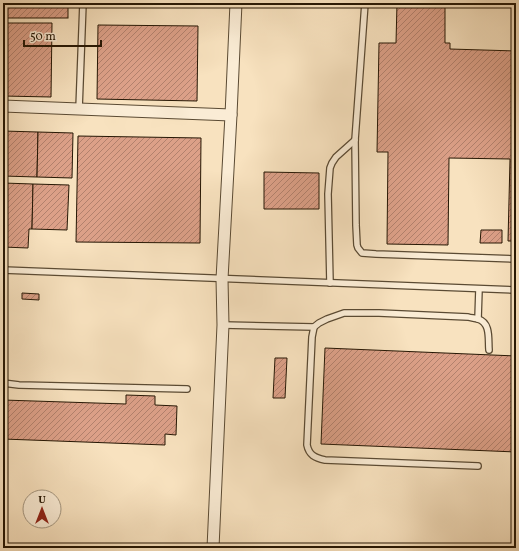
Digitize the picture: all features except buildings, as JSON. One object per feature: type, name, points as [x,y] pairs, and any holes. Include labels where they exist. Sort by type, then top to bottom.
[{"type":"street","points":[[214,548],[223,325],[222,279],[236,3]]},
{"type":"street","points":[[3,106],[231,115]]},
{"type":"lane","points":[[79,109],[83,3]]},
{"type":"lane","points":[[365,3],[355,140],[358,248],[362,252],[376,254],[516,259]]},
{"type":"lane","points":[[330,283],[328,194],[330,168],[336,157],[355,140]]},
{"type":"lane","points":[[3,270],[516,290]]},
{"type":"lane","points":[[478,319],[479,289]]},
{"type":"lane","points":[[478,466],[325,460],[310,454],[307,445],[312,337],[314,327],[319,322],[344,314],[379,313],[468,317],[478,319],[484,323],[488,329],[489,350]]},
{"type":"lane","points":[[223,325],[314,327]]},
{"type":"lane","points":[[3,383],[19,385],[186,389]]}]
